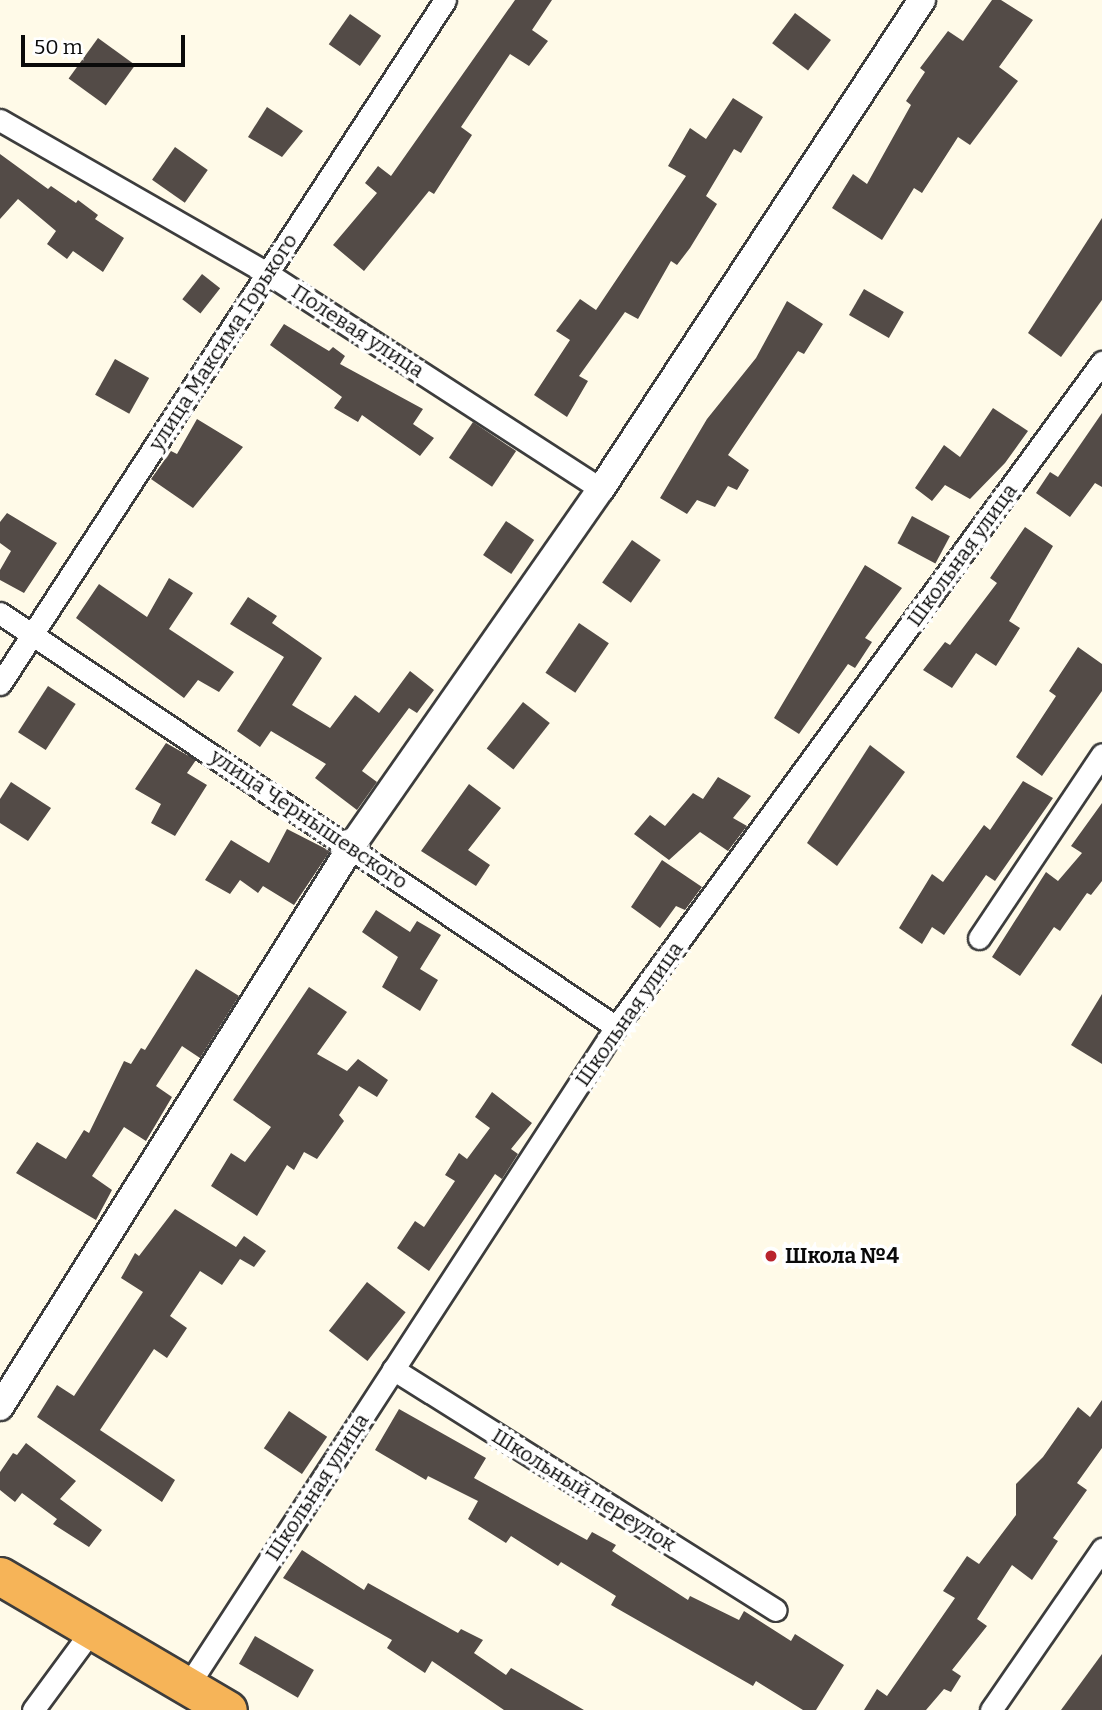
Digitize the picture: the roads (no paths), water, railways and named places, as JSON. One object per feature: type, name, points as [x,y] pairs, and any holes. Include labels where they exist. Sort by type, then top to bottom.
[{"type":"highway","points":[[0,1576],[228,1710]]},
{"type":"street","name":"улица Максима Горького","points":[[0,684],[445,0]]},
{"type":"street","points":[[0,1407],[351,847],[601,489],[922,0]]},
{"type":"street","name":"Полевая улица","points":[[0,120],[267,273],[601,489]]},
{"type":"street","name":"Школьная улица","points":[[187,1687],[616,1027],[1095,386],[1102,362]]},
{"type":"street","name":"улица Чернышевского","points":[[0,613],[616,1027]]},
{"type":"street","points":[[979,938],[1102,754]]},
{"type":"street","name":"Школьный переулок","points":[[393,1369],[775,1610]]},
{"type":"street","points":[[991,1710],[1102,1549]]},
{"type":"street","points":[[33,1710],[92,1630]]},
{"type":"place","name":"Школа №4","points":[[771,1256]]}]
